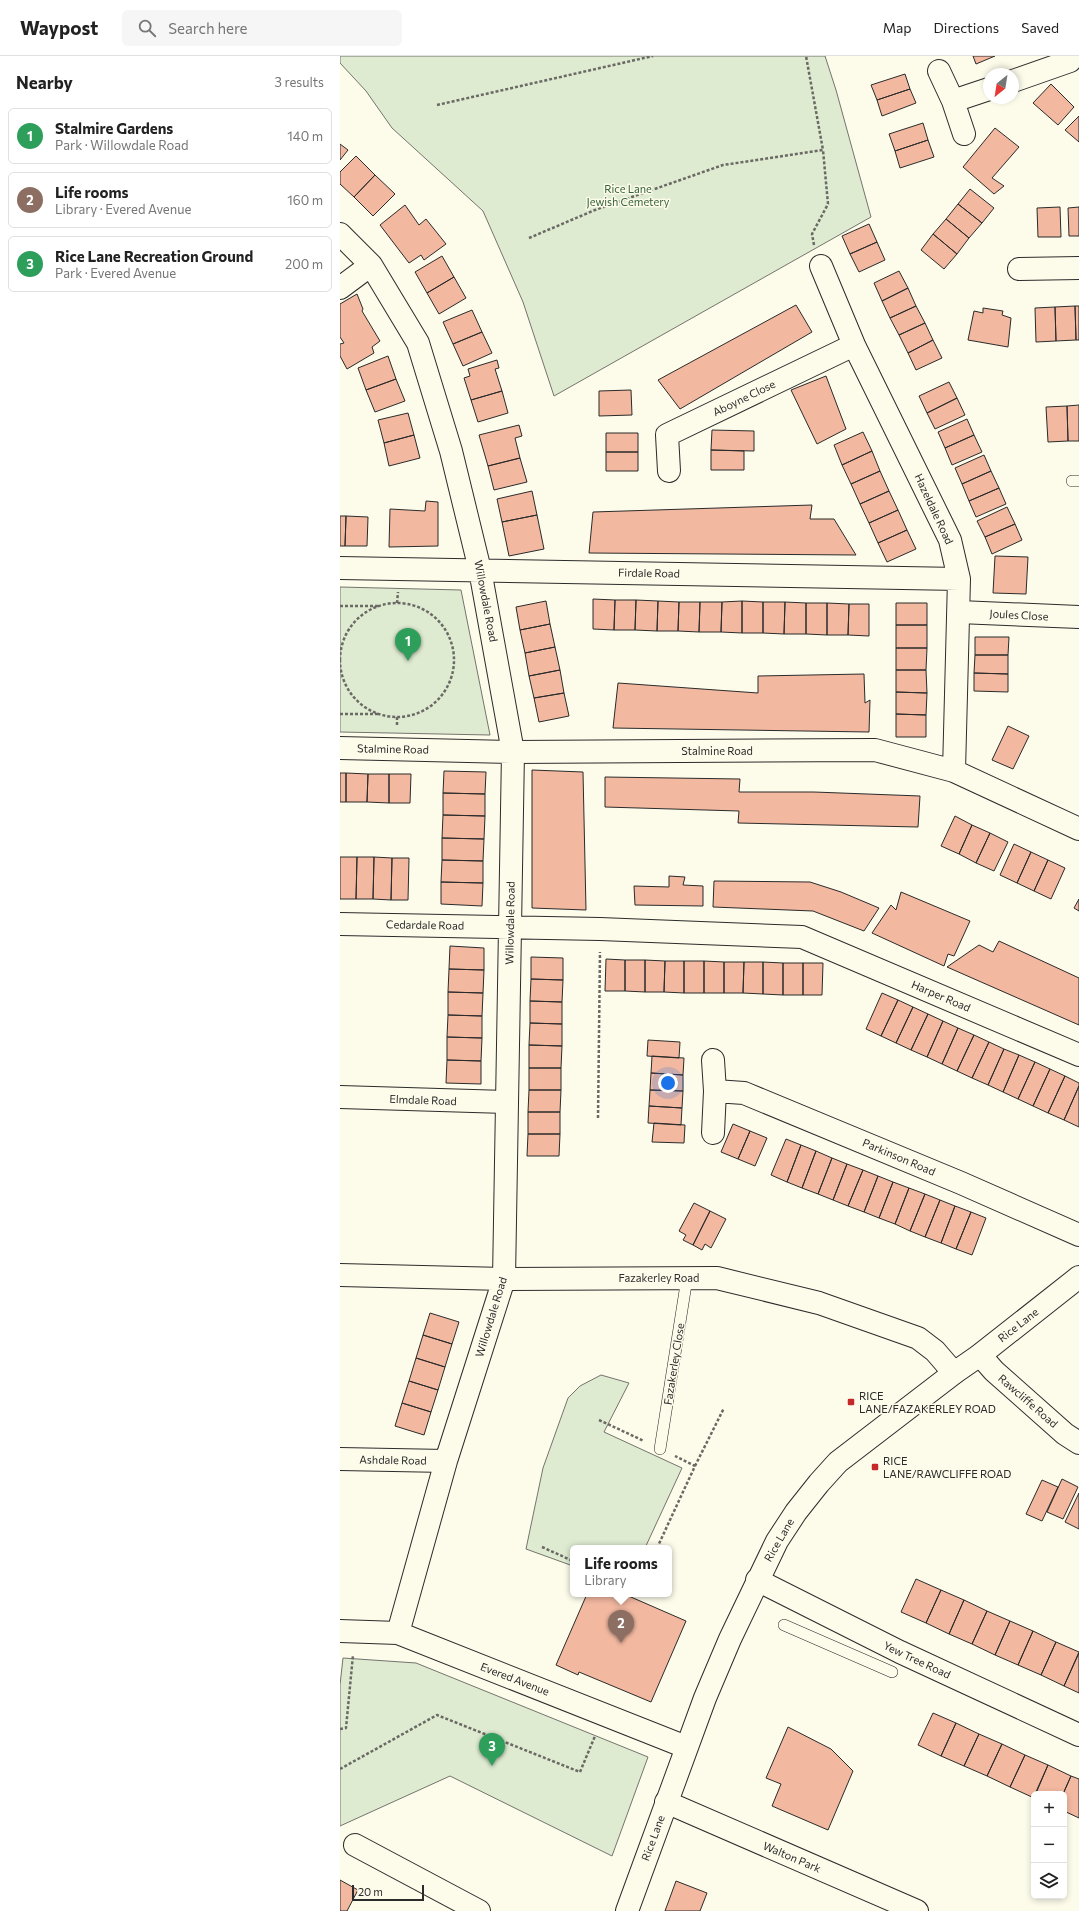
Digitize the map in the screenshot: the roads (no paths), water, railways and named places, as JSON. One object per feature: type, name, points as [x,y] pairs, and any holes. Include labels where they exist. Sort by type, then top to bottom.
[{"type":"main road","points":[[1019,79],[1073,62]]},
{"type":"main road","points":[[939,71],[953,101],[964,134]]},
{"type":"main road","points":[[953,101],[983,91]]},
{"type":"main road","name":"Willowdale Road","points":[[340,234],[372,266],[418,343],[452,451],[480,570],[513,752],[504,1278],[446,1461],[398,1633]]},
{"type":"main road","points":[[340,288],[372,266]]},
{"type":"main road","name":"Hazeldale Road","points":[[821,266],[854,345],[950,540],[959,579],[954,771]]},
{"type":"main road","points":[[1019,269],[1079,268]]},
{"type":"main road","name":"Aboyne Close","points":[[669,471],[667,435],[854,345]]},
{"type":"main road","name":"Firdale Road","points":[[340,568],[959,579]]},
{"type":"main road","name":"Joules Close","points":[[959,612],[1079,617]]},
{"type":"main road","name":"Stalmine Road","points":[[340,748],[513,752],[874,750],[954,771],[1079,829]]},
{"type":"main road","name":"Cedardale Road","points":[[340,924],[600,929],[802,937]]},
{"type":"main road","name":"Harper Road","points":[[802,937],[1079,1055]]},
{"type":"main road","points":[[713,1060],[715,1091],[713,1133]]},
{"type":"main road","name":"Parkinson Road","points":[[715,1091],[744,1093],[968,1186],[1079,1235]]},
{"type":"main road","name":"Elmdale Road","points":[[340,1097],[506,1102]]},
{"type":"main road","name":"Fazakerley Road","points":[[340,1276],[717,1278],[819,1303],[918,1338],[935,1350],[954,1373]]},
{"type":"main road","name":"Rice Lane","points":[[627,1911],[686,1747],[730,1639],[777,1541],[796,1512],[833,1467],[954,1373],[980,1355],[1079,1277]]},
{"type":"main road","name":"Rawcliffe Road","points":[[980,1355],[1000,1376],[1065,1434],[1079,1443]]},
{"type":"main road","name":"Ashdale Road","points":[[340,1459],[446,1461]]},
{"type":"main road","name":"Yew Tree Road","points":[[757,1580],[900,1652],[1079,1735]]},
{"type":"main road","name":"Evered Avenue","points":[[347,1631],[398,1633],[686,1747]]},
{"type":"main road","name":"Walton Park","points":[[666,1802],[917,1911]]},
{"type":"main road","points":[[355,1845],[479,1911]]},
{"type":"lane","name":"Fazakerley Close","points":[[660,1449],[688,1278]]},
{"type":"lane","points":[[784,1626],[892,1672]]},
{"type":"place","name":"Stalmire Gardens","points":[[408,661]]},
{"type":"place","name":"RICE LANE/FAZAKERLEY ROAD","points":[[851,1402]]},
{"type":"place","name":"RICE LANE/RAWCLIFFE ROAD","points":[[875,1467]]},
{"type":"place","name":"Life rooms","points":[[621,1643]]},
{"type":"place","name":"Rice Lane Recreation Ground","points":[[492,1766]]},
{"type":"park label","name":"Rice Lane Jewish Cemetery","points":[[628,195]]}]
